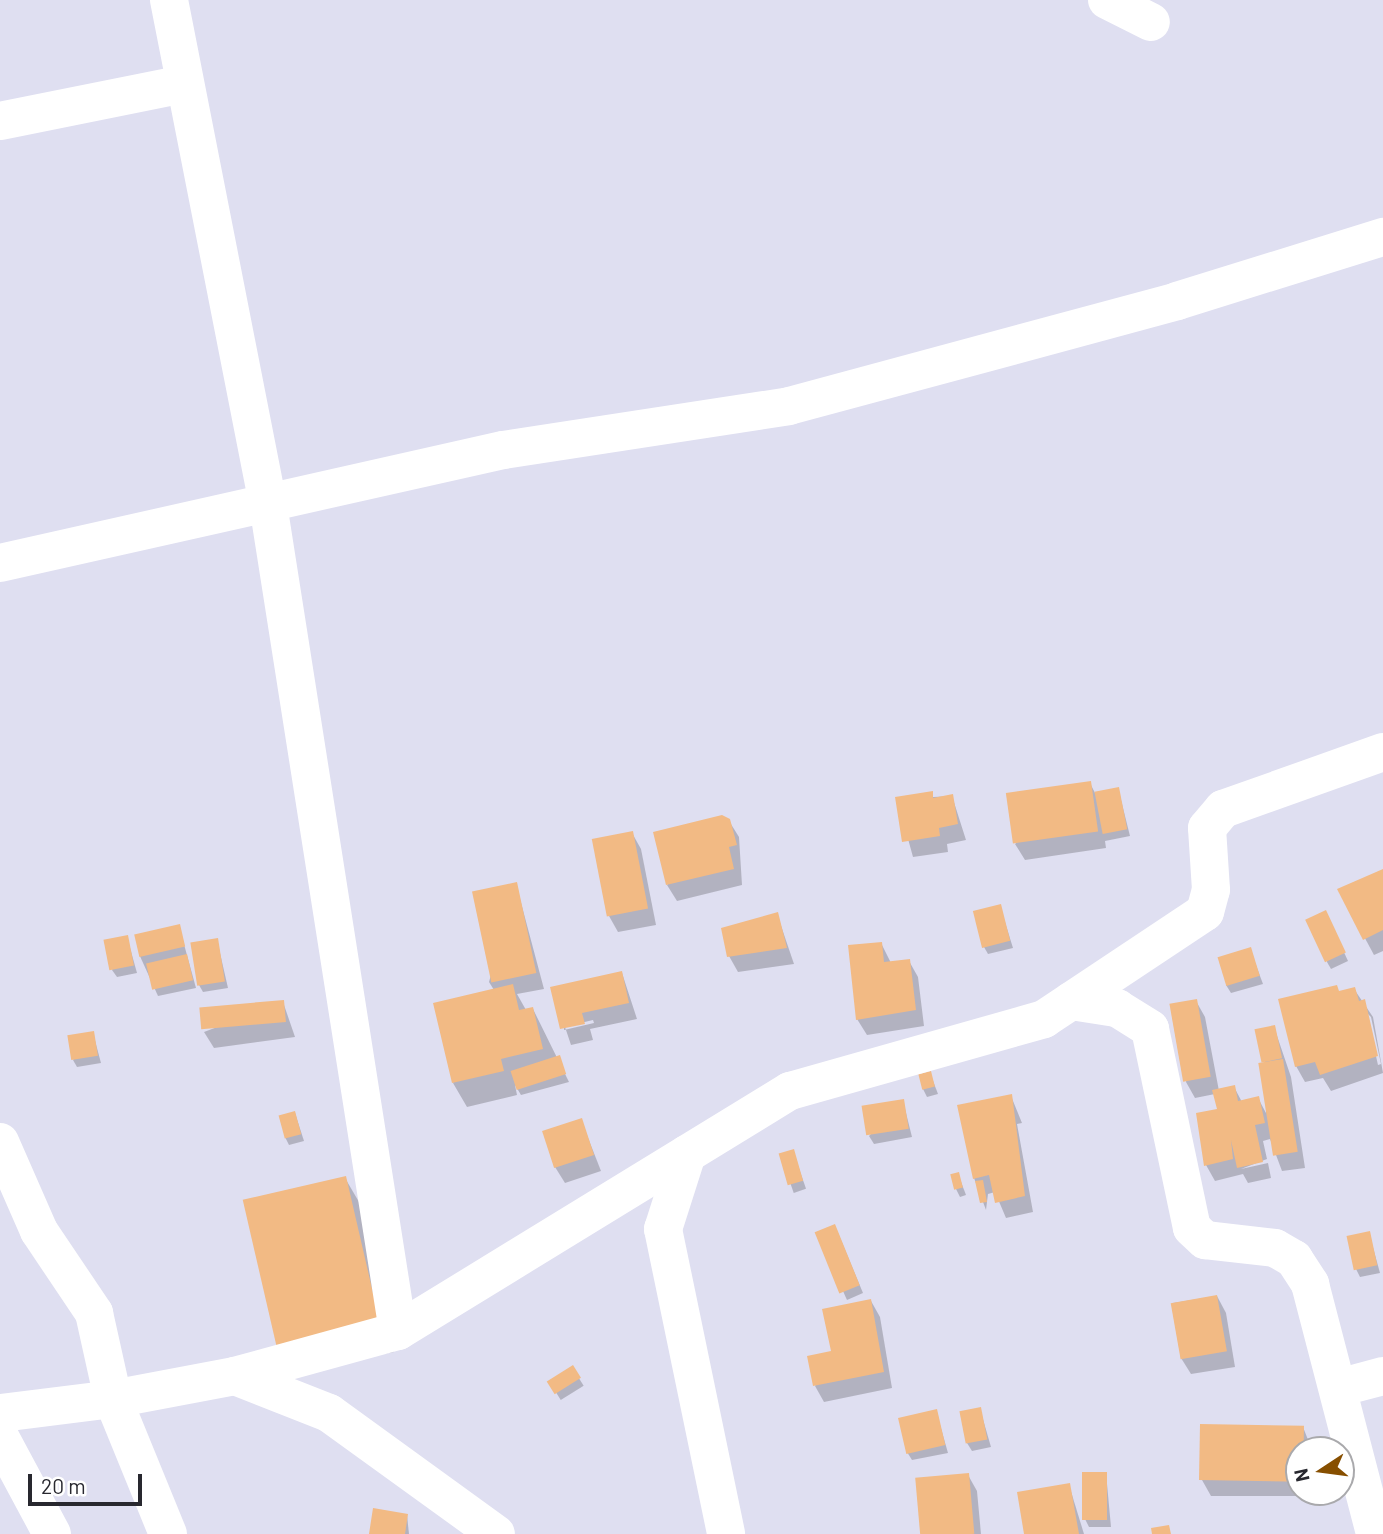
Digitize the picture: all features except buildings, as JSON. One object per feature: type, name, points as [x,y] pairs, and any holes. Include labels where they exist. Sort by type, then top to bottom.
[{"type":"street","points":[[169,0],[183,84],[268,504],[397,1331]]},
{"type":"street","points":[[1107,0],[1151,22]]},
{"type":"street","points":[[0,121],[183,84]]},
{"type":"street","points":[[0,563],[503,450],[789,406],[1177,301],[1383,236]]},
{"type":"street","points":[[0,1413],[113,1399],[235,1376],[397,1331],[790,1091],[851,1069],[981,1041],[1044,1019],[1205,912],[1211,890],[1207,828],[1223,810],[1383,752]]},
{"type":"street","points":[[1135,961],[1192,1228],[1205,1240],[1275,1248],[1294,1259],[1310,1284],[1375,1534]]},
{"type":"street","points":[[1071,1001],[1118,1008],[1150,1029]]},
{"type":"street","points":[[0,1142],[39,1231],[93,1313],[113,1399],[168,1534]]},
{"type":"street","points":[[687,1154],[663,1229],[726,1534]]},
{"type":"street","points":[[235,1376],[329,1413],[496,1534]]},
{"type":"street","points":[[1338,1388],[1383,1376]]},
{"type":"street","points":[[0,1437],[52,1534]]}]
